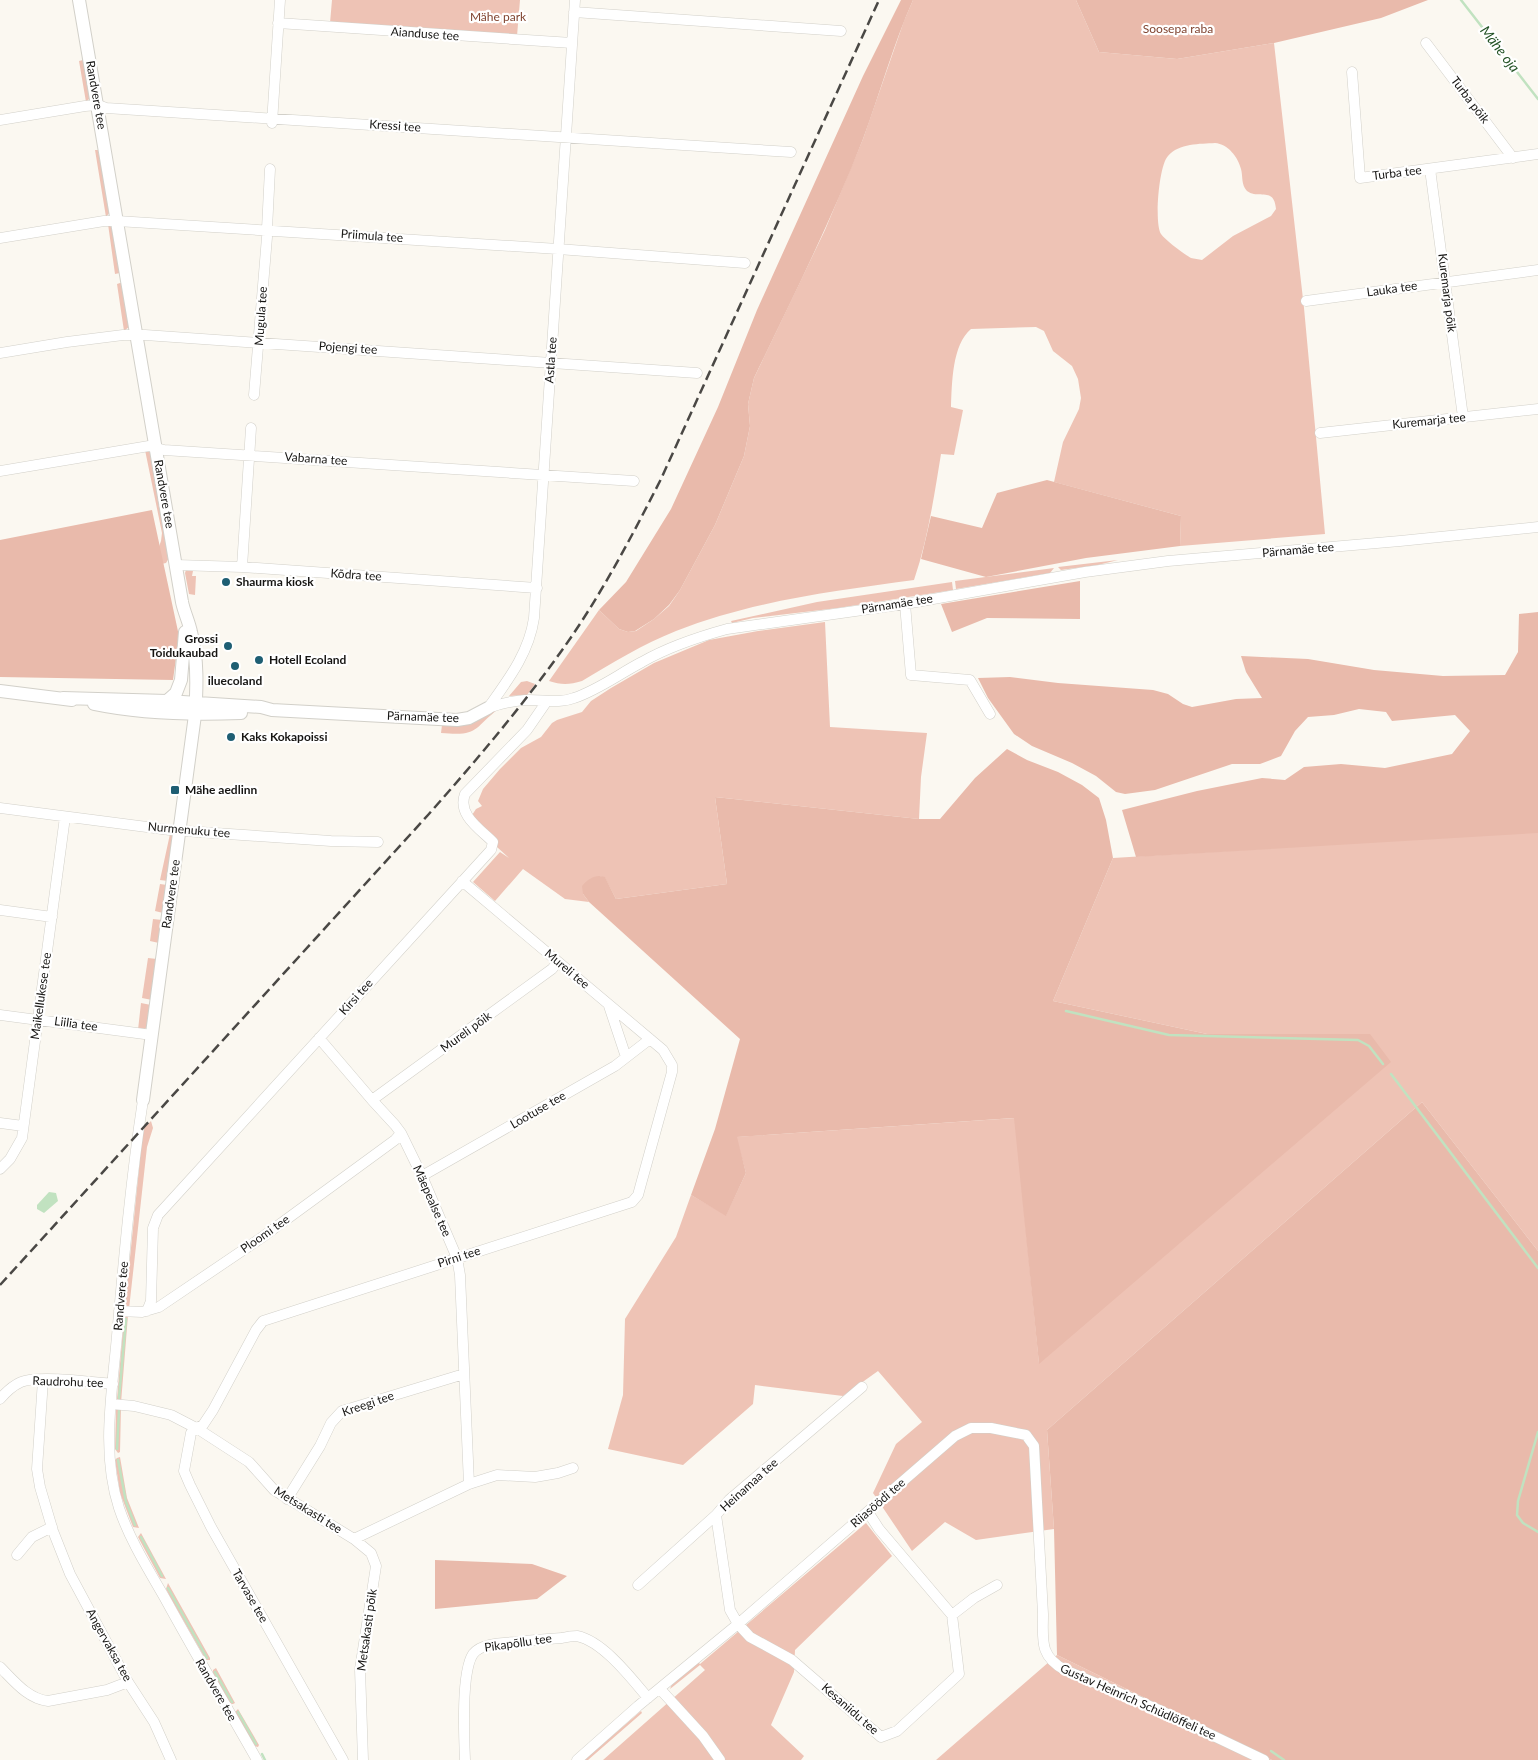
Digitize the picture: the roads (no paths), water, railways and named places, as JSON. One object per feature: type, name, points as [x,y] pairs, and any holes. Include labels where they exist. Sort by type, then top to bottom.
[{"type":"main road","name":"Randvere tee","points":[[79,0],[176,565],[186,618],[191,631],[196,664],[195,709],[143,1100]]},
{"type":"main road","points":[[167,701],[178,690],[182,680],[186,618]]},
{"type":"main road","name":"Pärnamäe tee","points":[[0,691],[63,698],[167,701],[195,709]]},
{"type":"main road","name":"Pärnamäe tee","points":[[63,698],[114,708],[260,712],[272,710],[457,720],[470,718],[488,708]]},
{"type":"street","points":[[273,120],[280,0]]},
{"type":"street","name":"Astla tee","points":[[488,708],[518,664],[529,641],[534,618],[575,0]]},
{"type":"street","points":[[574,12],[842,31]]},
{"type":"street","name":"Aianduse tee","points":[[278,23],[572,43]]},
{"type":"street","name":"Turba põik","points":[[1426,43],[1513,158]]},
{"type":"street","name":"Turba tee","points":[[1352,72],[1360,178],[1538,154]]},
{"type":"street","name":"Kressi tee","points":[[0,120],[98,105],[106,108],[273,120],[791,152]]},
{"type":"street","name":"Mugula tee","points":[[254,394],[267,233],[270,169]]},
{"type":"street","name":"Kuremarja põik","points":[[1430,169],[1462,417]]},
{"type":"street","name":"Priimula tee","points":[[0,238],[104,221],[117,221],[267,233],[558,249],[745,263]]},
{"type":"street","name":"Lauka tee","points":[[1306,301],[1538,270]]},
{"type":"street","name":"Pojengi tee","points":[[0,353],[67,342],[137,335],[697,373]]},
{"type":"street","name":"Kuremarja tee","points":[[1320,433],[1538,409]]},
{"type":"street","points":[[242,567],[251,428]]},
{"type":"street","name":"Vabarna tee","points":[[0,471],[142,447],[634,481]]},
{"type":"street","name":"Pärnamäe tee","points":[[488,708],[498,704],[525,700],[573,699],[592,691],[644,661],[701,636],[727,629],[905,604],[1085,572],[1168,561],[1538,527]]},
{"type":"street","name":"Kõdra tee","points":[[176,565],[242,567],[537,588]]},
{"type":"street","points":[[905,604],[911,675],[970,680],[990,714]]},
{"type":"street","name":"Kirsi tee","points":[[147,1311],[151,1301],[153,1228],[158,1215],[489,853],[494,845],[493,842],[466,814],[463,803],[465,794],[527,730],[547,701]]},
{"type":"street","name":"Nurmenuku tee","points":[[0,808],[179,830],[331,841],[378,842]]},
{"type":"street","name":"Maikellukese tee","points":[[0,1169],[10,1159],[22,1138],[65,817]]},
{"type":"street","name":"Mureli tee","points":[[462,882],[650,1039],[669,1058]]},
{"type":"street","points":[[0,910],[52,917]]},
{"type":"street","name":"Mureli põik","points":[[372,1100],[552,969],[558,962]]},
{"type":"street","points":[[609,1005],[626,1057]]},
{"type":"street","name":"Liilia tee","points":[[0,1015],[152,1034]]},
{"type":"street","name":"Mäepealse tee","points":[[319,1038],[395,1125],[422,1176],[457,1258],[460,1275],[469,1484]]},
{"type":"street","name":"Lootuse tee","points":[[422,1176],[615,1066],[650,1039]]},
{"type":"street","name":"Pirni tee","points":[[198,1428],[203,1425],[213,1410],[256,1330],[263,1321],[632,1202],[638,1195],[672,1072],[669,1058]]},
{"type":"street","name":"Randvere tee","points":[[143,1100],[119,1311],[111,1404],[111,1478],[119,1508],[130,1535],[256,1760]]},
{"type":"street","points":[[0,1123],[23,1126]]},
{"type":"street","name":"Ploomi tee","points":[[119,1311],[147,1311],[159,1307],[261,1238],[395,1140],[400,1134]]},
{"type":"street","name":"Kreegi tee","points":[[287,1498],[320,1446],[331,1423],[342,1411],[464,1374]]},
{"type":"street","name":"Raudrohu tee","points":[[0,1399],[8,1390],[26,1380],[113,1384]]},
{"type":"street","name":"Angervaksa tee","points":[[43,1380],[37,1470],[52,1527],[70,1574],[128,1682],[154,1722],[171,1760]]},
{"type":"street","name":"Heinamaa tee","points":[[638,1585],[716,1515],[729,1500],[862,1387]]},
{"type":"street","name":"Metsakasti tee","points":[[111,1404],[134,1406],[171,1415],[198,1428],[249,1462],[274,1490],[354,1539],[469,1484],[497,1475],[535,1477],[573,1468]]},
{"type":"street","name":"Tarvase tee","points":[[198,1428],[191,1433],[185,1458],[184,1471],[190,1485],[211,1527],[343,1760]]},
{"type":"street","name":"Riiasöödi tee","points":[[577,1760],[648,1698],[738,1624],[955,1436],[966,1430],[980,1428],[1019,1433],[1026,1436],[1032,1442]]},
{"type":"street","name":"Gustav Heinrich Schüdlöffeli tee","points":[[1032,1442],[1036,1454],[1042,1640],[1047,1655],[1056,1665],[1066,1670],[1157,1709],[1264,1760]]},
{"type":"street","points":[[868,1512],[879,1529],[952,1616],[974,1598],[997,1585]]},
{"type":"street","points":[[716,1515],[730,1610],[738,1624]]},
{"type":"street","points":[[16,1555],[32,1537],[52,1527]]},
{"type":"street","name":"Metsakasti põik","points":[[354,1539],[371,1553],[376,1566],[360,1669],[363,1760]]},
{"type":"street","name":"Kesaniidu tee","points":[[738,1624],[750,1637],[792,1660],[882,1737],[896,1731],[959,1674],[952,1616]]},
{"type":"street","name":"Pikapõllu tee","points":[[465,1760],[463,1728],[465,1688],[472,1655],[480,1647],[577,1636],[607,1653],[648,1698]]},
{"type":"street","points":[[0,1667],[31,1696],[48,1701],[108,1690],[128,1682]]},
{"type":"street","points":[[660,1688],[703,1736],[720,1760]]},
{"type":"waterway","name":"Mähe oja","points":[[1461,0],[1538,99]]},
{"type":"waterway","points":[[1066,1011],[1169,1035],[1358,1040],[1369,1046],[1383,1064]]},
{"type":"waterway","points":[[1391,1074],[1538,1268]]},
{"type":"waterway","points":[[119,1398],[126,1319]]},
{"type":"waterway","points":[[117,1449],[119,1411]]},
{"type":"waterway","points":[[1538,1432],[1518,1501],[1517,1515],[1523,1523],[1538,1532]]},
{"type":"waterway","points":[[118,1460],[126,1502],[135,1525]]},
{"type":"waterway","points":[[141,1537],[162,1576]]},
{"type":"waterway","points":[[168,1588],[207,1658]]},
{"type":"waterway","points":[[215,1672],[232,1702]]},
{"type":"waterway","points":[[238,1712],[256,1744]]},
{"type":"waterway","points":[[1271,1751],[1284,1760]]},
{"type":"waterway","points":[[262,1754],[265,1760]]},
{"type":"railway","points":[[0,1285],[428,815],[512,716],[574,632],[614,568],[661,479],[879,0]]},
{"type":"place","name":"Shaurma kiosk","points":[[226,582]]},
{"type":"place","name":"Grossi Toidukaubad","points":[[228,646]]},
{"type":"place","name":"Hotell Ecoland","points":[[259,660]]},
{"type":"place","name":"iluecoland","points":[[235,666]]},
{"type":"place","name":"Kaks Kokapoissi","points":[[231,737]]},
{"type":"place","name":"Mähe aedlinn","points":[[175,790]]},
{"type":"park label","name":"Mähe park","points":[[498,17]]},
{"type":"park label","name":"Soosepa raba","points":[[1178,29]]}]
